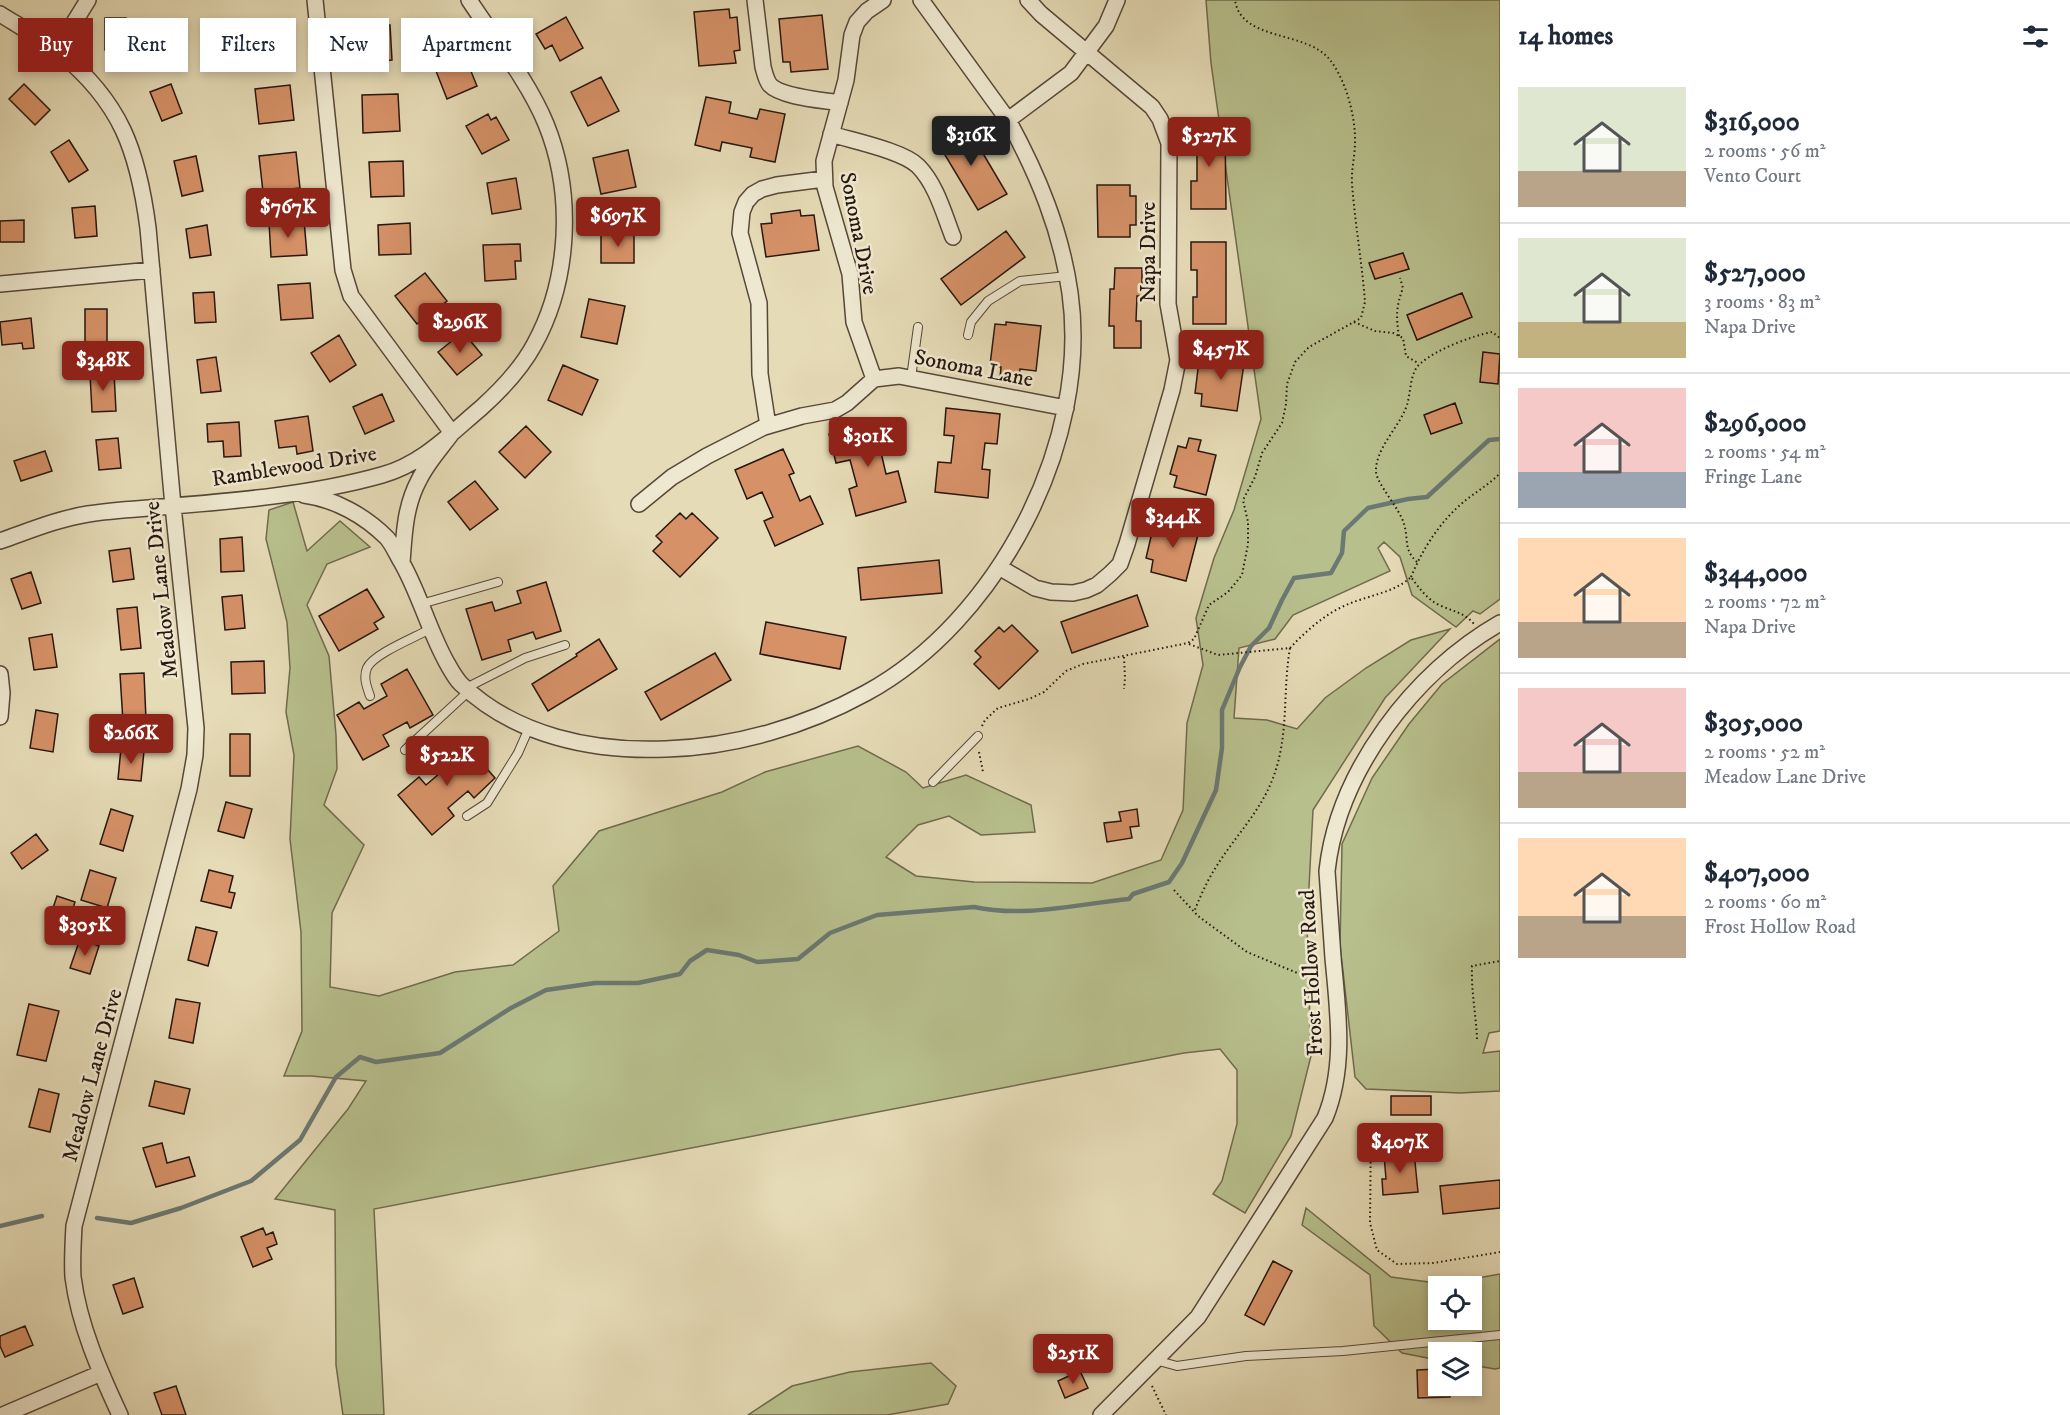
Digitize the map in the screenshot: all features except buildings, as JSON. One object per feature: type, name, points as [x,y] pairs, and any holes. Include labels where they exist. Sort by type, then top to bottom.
[{"type":"street","points":[[77,18],[88,0]]},
{"type":"street","points":[[315,0],[343,270],[351,296],[452,433],[419,478],[411,498],[405,518],[402,563]]},
{"type":"street","name":"Ramblewood Drive","points":[[0,541],[55,521],[88,514],[291,493],[384,475],[426,455],[504,387],[534,346],[549,312],[560,273],[564,231],[562,195],[558,157],[545,122],[524,84],[469,0]]},
{"type":"street","points":[[755,0],[763,67],[771,86],[781,92],[840,103]]},
{"type":"street","name":"Sonoma Drive","points":[[874,379],[854,322],[850,274],[824,179],[824,161],[846,80],[852,35],[857,22],[867,11],[883,0]]},
{"type":"street","points":[[291,493],[325,498],[354,514],[388,539],[414,585],[430,629],[458,681],[468,690],[491,709],[529,728],[582,744],[643,750],[697,748],[758,736],[813,717],[867,693],[897,673],[946,632],[977,598],[999,567],[1034,506],[1055,451],[1066,408],[1072,356],[1071,305],[1067,276],[1054,219],[1042,190],[1008,120],[921,0]]},
{"type":"street","name":"Napa Drive","points":[[999,567],[1035,588],[1051,592],[1073,593],[1097,585],[1120,564],[1178,360],[1168,304],[1169,143],[1166,131],[1152,107],[1086,53],[1028,0]]},
{"type":"street","points":[[1008,120],[1071,73],[1106,26],[1117,0]]},
{"type":"street","name":"Meadow Lane Drive","points":[[0,14],[18,25]]},
{"type":"street","name":"Meadow Lane Drive","points":[[82,72],[104,96],[120,121],[133,150],[143,185],[196,728],[195,755],[186,800],[74,1226],[73,1277],[79,1310],[101,1373],[120,1415]]},
{"type":"street","points":[[831,134],[906,157],[918,166],[935,193],[953,237]]},
{"type":"street","points":[[768,426],[760,374],[759,303],[740,233],[742,212],[746,202],[762,189],[824,179]]},
{"type":"street","points":[[0,284],[152,270]]},
{"type":"street","name":"Sonoma Lane","points":[[874,379],[899,376],[1066,408]]},
{"type":"street","points":[[639,504],[672,477],[707,456],[768,426],[802,416],[835,410],[847,403],[874,379]]},
{"type":"street","name":"Frost Hollow Road","points":[[1101,1415],[1198,1317],[1325,1118],[1332,1100],[1338,1067],[1339,1010],[1327,871],[1329,849],[1336,824],[1368,757],[1400,709],[1440,667],[1481,634],[1500,623]]},
{"type":"street","points":[[0,674],[2,693],[0,717]]},
{"type":"street","points":[[3,1415],[101,1373]]},
{"type":"lane","points":[[968,335],[972,322],[988,302],[1020,281],[1067,276]]},
{"type":"lane","points":[[911,378],[918,327]]},
{"type":"lane","points":[[421,604],[498,582]]},
{"type":"lane","points":[[370,696],[365,682],[367,669],[374,659],[430,629]]},
{"type":"lane","points":[[405,750],[468,690],[525,658],[565,645]]},
{"type":"lane","points":[[467,816],[487,803],[518,753],[529,728]]},
{"type":"lane","points":[[933,782],[978,736]]},
{"type":"lane","points":[[1151,1365],[1177,1366],[1246,1356],[1343,1351],[1500,1335]]},
{"type":"path","points":[[983,772],[978,736],[985,720],[998,708],[1044,692],[1066,671],[1083,664],[1188,643],[1194,639],[1209,605],[1228,592],[1242,575],[1248,544],[1248,522],[1243,500],[1255,477],[1262,453],[1282,423],[1287,384],[1295,362],[1309,347],[1360,318],[1365,302],[1352,181],[1355,142],[1347,94],[1338,70],[1325,53],[1305,43],[1254,27],[1242,18],[1235,0]]},
{"type":"path","points":[[1399,336],[1395,316],[1403,288],[1400,278]]},
{"type":"path","points":[[1354,322],[1375,331],[1394,333],[1399,336],[1402,338],[1406,356],[1419,363]]},
{"type":"path","points":[[1418,562],[1407,548],[1404,524],[1376,474],[1377,464],[1406,408],[1412,378],[1419,363],[1479,334],[1492,332],[1500,338]]},
{"type":"path","points":[[1194,912],[1215,869],[1255,814],[1272,782],[1283,743],[1286,671],[1290,648],[1308,630],[1348,604],[1402,586],[1411,578],[1434,534],[1451,514],[1500,473]]},
{"type":"path","points":[[1411,578],[1425,595],[1438,605],[1464,615],[1472,621],[1481,634]]},
{"type":"path","points":[[1188,643],[1218,656],[1290,648]]},
{"type":"path","points":[[1124,657],[1124,689]]},
{"type":"path","points":[[1174,890],[1194,912],[1247,952],[1302,975],[1335,974]]},
{"type":"path","points":[[1477,1039],[1476,1011],[1471,984],[1472,966],[1500,961]]},
{"type":"path","points":[[1371,1126],[1370,1223],[1377,1250],[1397,1264],[1434,1263],[1500,1252]]},
{"type":"path","points":[[1151,1365],[1154,1393],[1166,1415]]},
{"type":"green space","points":[[1206,0],[1500,0],[1500,599],[1480,614],[1473,611],[1456,627],[1412,595],[1400,557],[1384,542],[1378,548],[1390,571],[1293,615],[1275,639],[1239,648],[1234,718],[1267,720],[1297,729],[1325,698],[1366,668],[1411,640],[1450,629],[1385,698],[1313,810],[1307,925],[1311,1056],[1291,1136],[1245,1213],[1213,1194],[1222,1181],[1237,1124],[1237,1070],[1220,1049],[1184,1053],[374,1209],[384,1415],[343,1415],[336,1365],[335,1210],[275,1199],[348,1109],[366,1081],[284,1076],[302,1031],[301,932],[290,839],[294,755],[286,712],[290,668],[287,622],[266,539],[269,510],[293,502],[307,551],[340,521],[370,547],[327,564],[307,605],[329,656],[336,735],[337,769],[324,805],[364,845],[332,913],[330,987],[379,996],[455,972],[513,965],[559,931],[553,886],[599,831],[722,792],[765,772],[858,746],[906,772],[923,788],[966,775],[1031,805],[1035,832],[981,835],[949,816],[918,825],[886,857],[916,876],[974,882],[1092,883],[1161,860],[1183,810],[1187,723],[1203,665],[1196,618],[1214,558],[1234,510],[1261,419],[1211,63]]},
{"type":"green space","points":[[1500,639],[1500,1031],[1489,1033],[1483,1053],[1500,1051],[1500,1091],[1460,1093],[1366,1089],[1355,1077],[1340,945],[1342,844],[1372,778],[1409,724],[1442,684]]},
{"type":"green space","points":[[1306,1208],[1391,1277],[1428,1282],[1428,1330],[1482,1330],[1482,1277],[1500,1274],[1500,1368],[1482,1367],[1482,1342],[1428,1342],[1428,1358],[1402,1353],[1374,1326],[1370,1275],[1302,1225]]},
{"type":"green space","points":[[931,1363],[956,1386],[948,1404],[887,1415],[748,1415],[792,1386],[850,1372]]},
{"type":"waterway","points":[[97,1218],[131,1223],[181,1208],[251,1181],[300,1140],[336,1077],[360,1057],[376,1062],[440,1053],[511,1008],[546,990],[595,983],[638,983],[680,974],[690,961],[707,950],[739,955],[757,962],[798,959],[830,933],[877,915],[974,907],[1012,911],[1051,909],[1129,899],[1133,894],[1169,882],[1182,863],[1216,790],[1222,748],[1222,710],[1251,646],[1269,628],[1294,578],[1331,573],[1342,553],[1344,531],[1368,508],[1427,497],[1489,440],[1500,439]]},
{"type":"waterway","points":[[0,1226],[42,1216]]}]
